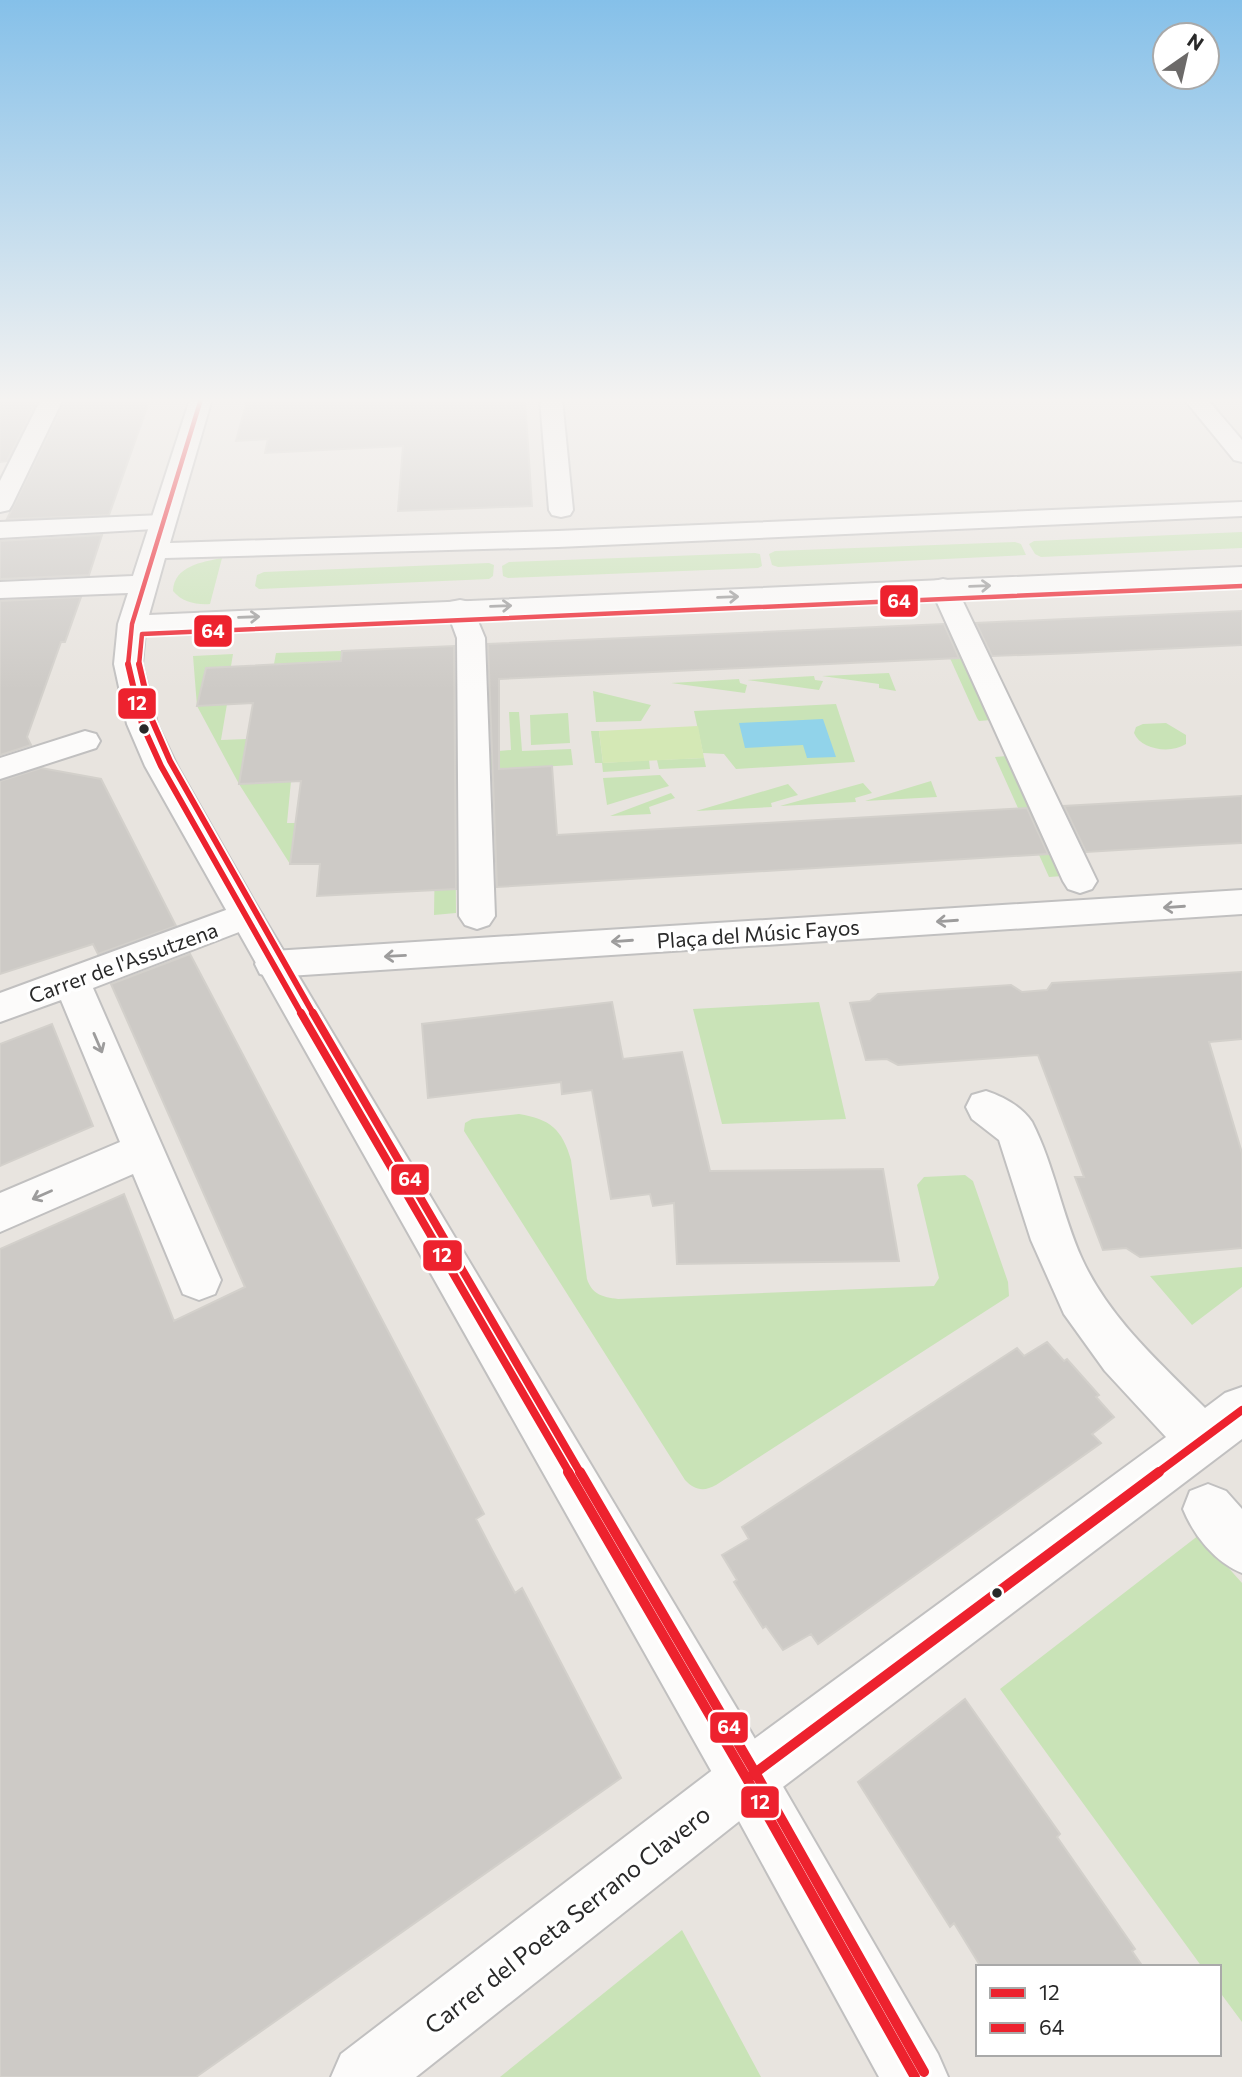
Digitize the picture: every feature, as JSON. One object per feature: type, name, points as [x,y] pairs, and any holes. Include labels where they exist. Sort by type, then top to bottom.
[{"type":"street","points":[[171,496],[138,604],[128,664],[142,724],[161,766],[245,916],[747,1779],[915,2077]]},
{"type":"street","points":[[560,496],[561,510]]},
{"type":"street","points":[[153,551],[572,539],[1242,509]]},
{"type":"street","points":[[0,530],[162,523]]},
{"type":"street","points":[[0,590],[138,604],[460,608],[1242,575]]},
{"type":"street","points":[[943,587],[1080,881]]},
{"type":"street","points":[[460,608],[471,638],[477,916]]},
{"type":"street","points":[[0,769],[85,741]]},
{"type":"street","name":"Plaça del Músic Fayos","points":[[273,964],[1242,902]]},
{"type":"street","name":"Carrer de l'Assutzena","points":[[0,1008],[245,916]]},
{"type":"street","points":[[71,981],[199,1280]]},
{"type":"street","points":[[986,1107],[1011,1124],[1018,1135],[1059,1255],[1080,1301],[1140,1375],[1222,1425]]},
{"type":"street","points":[[0,1213],[144,1150]]},
{"type":"street","name":"Carrer del Poeta Serrano Clavero","points":[[364,2077],[747,1779],[1222,1425]]},
{"type":"street","points":[[1208,1509],[1242,1547]]},
{"type":"green space","points":[[1242,532],[1242,548],[1041,557],[1035,554],[1029,544],[1034,541]]},
{"type":"green space","points":[[1015,542],[1021,544],[1026,555],[778,567],[772,565],[769,554],[775,551]]},
{"type":"green space","points":[[760,554],[762,566],[758,568],[508,578],[503,576],[502,566],[509,562]]},
{"type":"green space","points":[[222,558],[210,604],[190,602],[173,591],[178,576],[184,571]]},
{"type":"green space","points":[[489,563],[494,565],[493,576],[489,579],[259,589],[255,586],[257,575],[264,572]]},
{"type":"green space","points":[[946,624],[991,720],[979,721],[977,718],[935,625]]},
{"type":"green space","points":[[342,651],[341,661],[274,664],[276,653]]},
{"type":"green space","points":[[233,654],[231,666],[206,668],[197,705],[227,704],[221,740],[247,739],[239,784],[197,706],[193,656]]},
{"type":"green space","points":[[889,673],[896,691],[879,688],[879,684],[822,676]]},
{"type":"green space","points":[[814,676],[815,680],[823,681],[819,690],[747,680]]},
{"type":"green space","points":[[739,679],[740,683],[747,685],[745,693],[671,683]]},
{"type":"green space","points":[[593,691],[651,705],[641,721],[596,722]]},
{"type":"green space","points":[[836,704],[855,762],[736,769],[724,754],[703,753],[694,711]]},
{"type":"green space","points":[[509,712],[519,712],[522,751],[571,749],[573,765],[488,770],[487,752],[511,750]]},
{"type":"green space","points":[[568,713],[570,743],[531,745],[530,715]]},
{"type":"green space","points":[[1166,723],[1186,735],[1186,744],[1173,749],[1157,749],[1143,743],[1134,733],[1136,727],[1143,724]]},
{"type":"green space","points":[[698,726],[704,758],[603,763],[599,731]]},
{"type":"green space","points":[[591,731],[599,731],[603,763],[649,760],[650,769],[603,772],[602,763],[595,763]]},
{"type":"green space","points":[[1007,756],[1063,876],[1049,877],[995,757]]},
{"type":"green space","points":[[704,758],[706,767],[659,769],[657,760]]},
{"type":"green space","points":[[660,775],[669,786],[607,805],[603,778]]},
{"type":"green space","points":[[291,781],[287,823],[295,823],[290,864],[239,784]]},
{"type":"green space","points":[[931,781],[937,797],[865,801]]},
{"type":"green space","points":[[863,783],[872,793],[855,798],[856,802],[780,806]]},
{"type":"green space","points":[[788,784],[798,795],[771,803],[772,807],[696,811]]},
{"type":"green space","points":[[455,785],[456,913],[434,915],[436,786]]},
{"type":"green space","points":[[671,793],[675,798],[649,807],[651,814],[610,816]]},
{"type":"green space","points":[[819,1002],[846,1119],[722,1124],[693,1009]]},
{"type":"green space","points":[[519,1114],[547,1123],[563,1140],[571,1160],[587,1279],[592,1288],[602,1296],[618,1299],[934,1286],[939,1278],[917,1185],[924,1177],[965,1175],[973,1181],[1008,1282],[1009,1296],[716,1485],[707,1489],[696,1488],[685,1480],[464,1131],[465,1123],[472,1119]]},
{"type":"green space","points":[[1242,1267],[1242,1287],[1192,1325],[1150,1276]]},
{"type":"green space","points":[[1199,1535],[1242,1583],[1242,2022],[1221,1994],[1221,1965],[1201,1965],[1000,1689]]},
{"type":"green space","points":[[682,1930],[761,2077],[500,2077]]},
{"type":"water","points":[[823,719],[836,757],[807,758],[803,745],[745,748],[739,723]]},
{"type":"building","points":[[18,496],[116,496],[109,515],[7,519]]},
{"type":"building","points":[[399,496],[531,496],[532,506],[398,511]]},
{"type":"building","points":[[102,535],[89,575],[0,579],[0,541]]},
{"type":"building","points":[[81,597],[65,642],[61,642],[27,737],[31,745],[0,755],[0,601]]},
{"type":"building","points":[[1242,611],[1242,645],[1076,653],[992,656],[976,623]]},
{"type":"building","points":[[944,624],[959,658],[499,679],[499,769],[552,766],[557,835],[1027,808],[1048,854],[497,887],[488,644]]},
{"type":"building","points":[[454,646],[456,889],[317,896],[320,864],[290,864],[301,781],[239,784],[253,703],[197,706],[206,668],[341,661],[342,651]]},
{"type":"building","points":[[41,768],[101,779],[176,926],[98,954],[93,944],[0,974],[0,781]]},
{"type":"building","points":[[1242,796],[1242,843],[1086,852],[1064,806]]},
{"type":"building","points":[[190,954],[484,1514],[476,1519],[492,1550],[515,1593],[522,1588],[621,1778],[196,2077],[0,2077],[0,1249],[124,1194],[174,1321],[245,1287],[111,984]]},
{"type":"building","points":[[1242,972],[1242,1039],[1209,1042],[1242,1153],[1242,1248],[1140,1257],[1126,1248],[1103,1250],[1075,1177],[1084,1177],[1038,1055],[898,1065],[887,1059],[866,1060],[850,1003],[870,1001],[878,994],[1011,985],[1022,992],[1047,990],[1052,983]]},
{"type":"building","points":[[612,1002],[623,1059],[682,1052],[710,1171],[883,1169],[899,1261],[677,1264],[674,1203],[653,1206],[650,1194],[611,1199],[592,1090],[562,1094],[561,1082],[428,1098],[422,1024]]},
{"type":"building","points":[[52,1024],[93,1126],[0,1166],[0,1044]]},
{"type":"building","points":[[1047,1342],[1064,1361],[1067,1359],[1099,1395],[1096,1397],[1114,1417],[1092,1434],[1101,1443],[818,1644],[811,1634],[783,1650],[766,1626],[763,1628],[734,1582],[737,1580],[722,1555],[749,1539],[742,1527],[1017,1348],[1024,1356]]},
{"type":"building","points":[[965,1699],[1060,1834],[1057,1837],[1135,1949],[1132,1951],[1142,1965],[980,1965],[954,1923],[950,1927],[858,1782]]},
{"type":"transit line","name":"12","points":[[171,496],[132,624],[128,664],[142,724],[161,766],[245,916],[747,1779],[915,2077]]},
{"type":"transit line","name":"64","points":[[924,2072],[756,1774],[254,911],[170,761],[152,720],[141,681],[139,664],[142,634],[1242,586]]},
{"type":"transit line","name":"12","points":[[747,1779],[1242,1410]]}]
